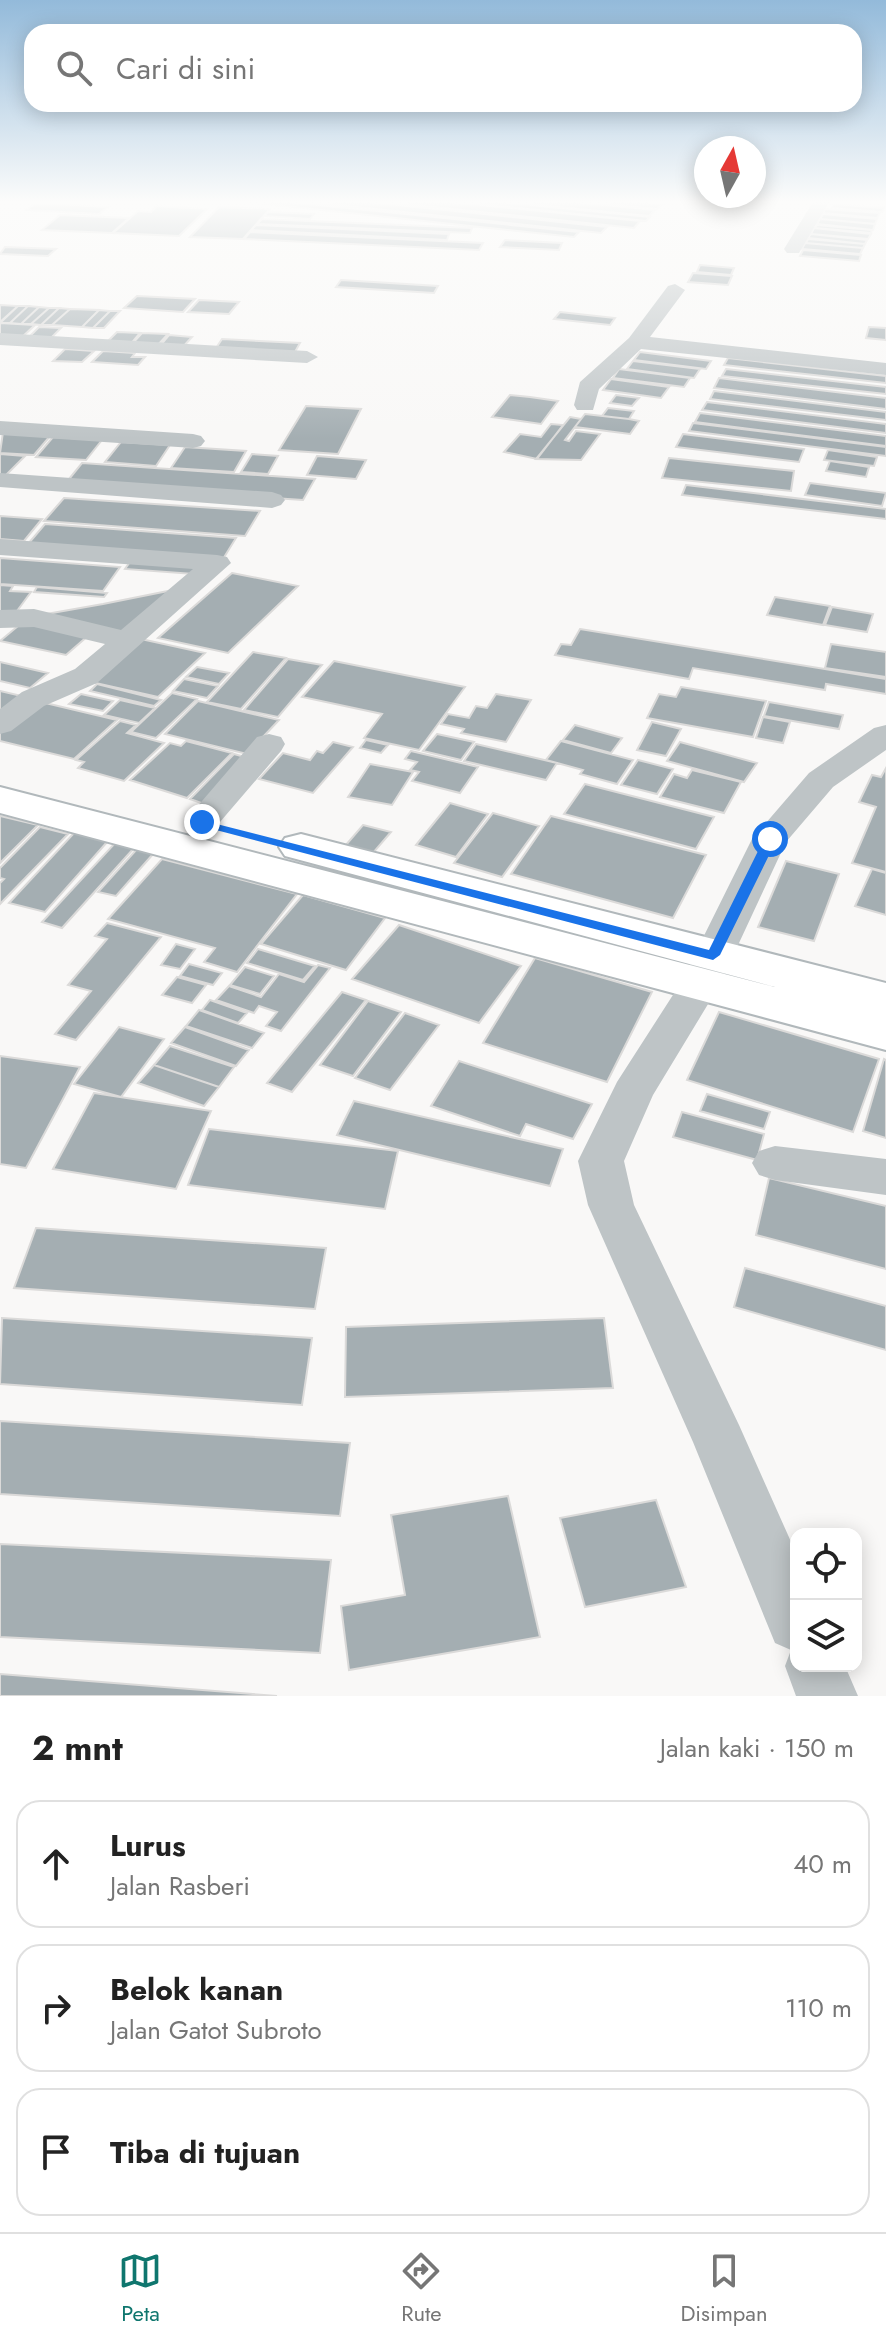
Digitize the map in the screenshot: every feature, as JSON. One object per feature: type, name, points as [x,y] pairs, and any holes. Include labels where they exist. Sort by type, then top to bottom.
[{"type":"main road","points":[[0,770],[202,822],[706,970],[886,1032]]},
{"type":"main road","points":[[0,800],[189,848],[706,970],[886,1000]]},
{"type":"street","points":[[585,405],[588,387],[636,342],[675,290]]},
{"type":"street","points":[[0,339],[307,357]]},
{"type":"street","points":[[636,342],[886,369]]},
{"type":"street","points":[[0,428],[193,441]]},
{"type":"street","points":[[0,480],[272,500]]},
{"type":"street","points":[[0,547],[217,563],[86,676],[33,699],[0,724]]},
{"type":"street","points":[[0,619],[34,618],[129,641]]},
{"type":"street","points":[[790,1608],[720,1442],[611,1205],[601,1161],[632,1093],[706,970],[770,839],[821,780],[886,735]]},
{"type":"street","points":[[202,822],[269,744]]},
{"type":"street","points":[[775,1163],[886,1177]]},
{"type":"street","points":[[817,1672],[827,1696]]},
{"type":"building","points":[[340,281],[438,286],[434,293],[336,287]]},
{"type":"building","points":[[688,281],[730,281],[728,285]]},
{"type":"building","points":[[137,296],[195,299],[183,312],[124,308]]},
{"type":"building","points":[[199,300],[239,302],[229,314],[188,312]]},
{"type":"building","points":[[0,305],[18,306],[0,322]]},
{"type":"building","points":[[18,306],[28,306],[10,323],[0,323]]},
{"type":"building","points":[[28,306],[39,307],[21,324],[10,323]]},
{"type":"building","points":[[39,307],[49,308],[31,324],[21,324]]},
{"type":"building","points":[[49,308],[59,308],[41,325],[31,324]]},
{"type":"building","points":[[59,308],[70,309],[52,325],[41,325]]},
{"type":"building","points":[[70,309],[99,310],[82,327],[52,325]]},
{"type":"building","points":[[99,310],[110,311],[93,328],[82,327]]},
{"type":"building","points":[[110,311],[120,311],[104,328],[93,328]]},
{"type":"building","points":[[560,312],[615,318],[610,325],[554,319]]},
{"type":"building","points":[[0,323],[35,325],[20,339],[0,338]]},
{"type":"building","points":[[39,327],[61,328],[50,339],[28,338]]},
{"type":"building","points":[[869,327],[886,328],[886,340],[866,338]]},
{"type":"building","points":[[117,332],[140,333],[130,345],[106,343]]},
{"type":"building","points":[[142,333],[168,334],[157,346],[131,345]]},
{"type":"building","points":[[169,335],[192,337],[182,348],[159,347]]},
{"type":"building","points":[[222,339],[300,343],[295,352],[216,348]]},
{"type":"building","points":[[65,349],[94,351],[82,362],[53,361]]},
{"type":"building","points":[[103,351],[135,353],[132,357],[145,357],[138,365],[92,362]]},
{"type":"building","points":[[640,352],[711,361],[706,369],[634,360]]},
{"type":"building","points":[[728,358],[886,376],[886,383],[724,365]]},
{"type":"building","points":[[633,361],[700,369],[694,378],[627,369]]},
{"type":"building","points":[[619,369],[690,378],[684,387],[613,378]]},
{"type":"building","points":[[726,369],[886,387],[886,394],[722,376]]},
{"type":"building","points":[[719,378],[886,398],[886,409],[714,388]]},
{"type":"building","points":[[611,379],[669,387],[661,398],[603,390]]},
{"type":"building","points":[[714,391],[886,412],[886,420],[710,399]]},
{"type":"building","points":[[510,395],[558,401],[541,424],[492,417]]},
{"type":"building","points":[[616,395],[639,398],[632,406],[610,403]]},
{"type":"building","points":[[707,402],[886,424],[886,433],[702,410]]},
{"type":"building","points":[[306,406],[361,409],[338,454],[279,450]]},
{"type":"building","points":[[608,408],[634,411],[629,419],[602,416]]},
{"type":"building","points":[[700,413],[886,436],[886,446],[695,422]]},
{"type":"building","points":[[585,414],[639,421],[630,434],[575,427]]},
{"type":"building","points":[[570,417],[581,419],[565,440],[569,441],[576,431],[600,434],[581,460],[536,459]]},
{"type":"building","points":[[693,423],[886,447],[886,456],[689,431]]},
{"type":"building","points":[[551,424],[563,425],[537,459],[504,452],[520,434],[541,437]]},
{"type":"building","points":[[3,432],[51,435],[34,455],[0,453]]},
{"type":"building","points":[[683,434],[804,449],[799,462],[676,447]]},
{"type":"building","points":[[53,437],[102,440],[86,460],[36,457]]},
{"type":"building","points":[[121,442],[170,445],[156,466],[105,462]]},
{"type":"building","points":[[185,447],[246,451],[234,472],[171,468]]},
{"type":"building","points":[[828,450],[877,457],[874,466],[824,460]]},
{"type":"building","points":[[0,454],[25,456],[6,475],[0,475]]},
{"type":"building","points":[[252,454],[278,456],[268,474],[241,472]]},
{"type":"building","points":[[317,456],[366,460],[356,479],[307,475]]},
{"type":"building","points":[[669,458],[794,471],[791,491],[662,478]]},
{"type":"building","points":[[830,461],[869,467],[866,477],[826,471]]},
{"type":"building","points":[[82,463],[315,479],[303,500],[65,484]]},
{"type":"building","points":[[810,483],[886,493],[882,506],[805,495]]},
{"type":"building","points":[[686,485],[886,509],[886,519],[682,495]]},
{"type":"building","points":[[64,498],[260,511],[245,536],[44,521]]},
{"type":"building","points":[[0,516],[42,519],[24,541],[0,539]]},
{"type":"building","points":[[45,524],[236,538],[223,559],[28,544]]},
{"type":"building","points":[[0,558],[120,567],[103,591],[0,584]]},
{"type":"building","points":[[132,559],[200,565],[194,574],[125,569]]},
{"type":"building","points":[[232,573],[298,586],[228,653],[158,638]]},
{"type":"building","points":[[0,585],[13,586],[10,591],[31,592],[14,615],[0,614]]},
{"type":"building","points":[[37,587],[107,593],[104,597],[34,592]]},
{"type":"building","points":[[173,590],[124,634],[35,616],[103,604]]},
{"type":"building","points":[[775,597],[830,606],[823,625],[767,615]]},
{"type":"building","points":[[832,607],[873,614],[867,632],[825,625]]},
{"type":"building","points":[[24,621],[89,635],[66,655],[0,641]]},
{"type":"building","points":[[580,629],[886,679],[886,694],[826,684],[825,690],[693,668],[689,679],[555,655],[561,644],[571,645]]},
{"type":"building","points":[[141,639],[205,653],[158,697],[91,682]]},
{"type":"building","points":[[831,644],[886,652],[886,677],[825,668]]},
{"type":"building","points":[[253,652],[286,658],[241,709],[207,702]]},
{"type":"building","points":[[288,659],[322,665],[278,717],[244,710]]},
{"type":"building","points":[[334,661],[465,687],[419,750],[364,738],[382,714],[302,697]]},
{"type":"building","points":[[0,662],[48,673],[30,688],[0,681]]},
{"type":"building","points":[[197,667],[229,673],[219,684],[186,677]]},
{"type":"building","points":[[184,679],[218,686],[207,698],[173,691]]},
{"type":"building","points":[[97,684],[161,700],[154,706],[90,691]]},
{"type":"building","points":[[681,687],[766,701],[753,737],[647,718],[659,694],[676,697]]},
{"type":"building","points":[[0,691],[26,697],[0,720]]},
{"type":"building","points":[[172,693],[197,699],[156,738],[131,732]]},
{"type":"building","points":[[81,694],[113,701],[103,711],[69,704]]},
{"type":"building","points":[[496,694],[531,700],[506,742],[461,733],[464,729],[441,724],[448,714],[469,718],[476,706],[487,708]]},
{"type":"building","points":[[120,700],[155,708],[139,723],[104,715]]},
{"type":"building","points":[[37,701],[117,720],[74,759],[0,741],[0,732]]},
{"type":"building","points":[[198,701],[279,720],[247,754],[165,734]]},
{"type":"building","points":[[769,702],[843,715],[839,729],[764,716]]},
{"type":"building","points":[[763,717],[790,722],[783,743],[756,738]]},
{"type":"building","points":[[120,721],[136,725],[127,733],[164,743],[124,781],[78,768],[84,762],[76,760]]},
{"type":"building","points":[[652,722],[681,729],[666,756],[637,750]]},
{"type":"building","points":[[575,725],[622,738],[611,753],[563,740]]},
{"type":"building","points":[[437,734],[474,742],[461,760],[423,751]]},
{"type":"building","points":[[366,740],[388,745],[381,753],[360,748]]},
{"type":"building","points":[[186,741],[232,753],[187,798],[130,780],[170,743],[181,746]]},
{"type":"building","points":[[561,741],[633,760],[617,784],[546,760]]},
{"type":"building","points":[[333,742],[353,747],[313,793],[259,779],[283,753],[310,760],[317,751],[323,753]]},
{"type":"building","points":[[680,742],[757,763],[744,782],[667,761]]},
{"type":"building","points":[[476,744],[557,763],[546,780],[464,761]]},
{"type":"building","points":[[411,751],[478,767],[460,793],[412,781],[419,772],[410,770],[417,762],[405,759]]},
{"type":"building","points":[[234,754],[252,759],[207,805],[190,799]]},
{"type":"building","points":[[638,760],[673,769],[657,794],[621,785]]},
{"type":"building","points":[[370,764],[413,772],[392,805],[348,797]]},
{"type":"building","points":[[886,768],[886,872],[852,863],[876,807],[859,802],[872,775],[881,777]]},
{"type":"building","points":[[692,770],[741,782],[724,813],[660,797],[674,774],[687,778]]},
{"type":"building","points":[[585,784],[714,817],[696,849],[564,814]]},
{"type":"building","points":[[450,803],[488,814],[456,857],[416,845]]},
{"type":"building","points":[[493,813],[539,826],[502,877],[454,863]]},
{"type":"building","points":[[0,816],[38,825],[0,863]]},
{"type":"building","points":[[551,816],[706,855],[673,918],[511,874]]},
{"type":"building","points":[[363,825],[391,832],[373,853],[345,846]]},
{"type":"building","points":[[40,827],[68,834],[0,904],[0,883],[4,879],[0,878],[0,868]]},
{"type":"building","points":[[74,833],[108,841],[45,912],[9,903]]},
{"type":"building","points":[[116,842],[135,847],[62,928],[42,922]]},
{"type":"building","points":[[137,849],[154,853],[116,896],[98,892]]},
{"type":"building","points":[[162,859],[297,894],[237,972],[204,962],[215,948],[108,919]]},
{"type":"building","points":[[786,861],[839,874],[814,941],[758,927]]},
{"type":"building","points":[[872,869],[886,873],[886,915],[855,906]]},
{"type":"building","points":[[303,895],[385,918],[346,970],[261,944]]},
{"type":"building","points":[[107,923],[161,937],[76,1040],[55,1034],[91,991],[68,985],[107,939],[95,936]]},
{"type":"building","points":[[399,925],[521,966],[479,1023],[352,979]]},
{"type":"building","points":[[176,944],[195,949],[180,969],[161,965]]},
{"type":"building","points":[[258,949],[315,966],[303,980],[247,963]]},
{"type":"building","points":[[535,958],[652,992],[607,1082],[483,1043]]},
{"type":"building","points":[[189,964],[222,973],[213,985],[180,976]]},
{"type":"building","points":[[318,965],[330,968],[281,1031],[266,1026],[277,1012],[259,1006],[254,1013],[216,1000],[229,986],[261,997],[279,974],[304,982]]},
{"type":"building","points":[[245,967],[274,976],[260,994],[230,985]]},
{"type":"building","points":[[177,977],[206,985],[192,1003],[162,995]]},
{"type":"building","points":[[342,992],[366,1000],[292,1092],[267,1083]]},
{"type":"building","points":[[210,1000],[247,1013],[238,1023],[202,1010]]},
{"type":"building","points":[[368,1001],[401,1012],[353,1076],[320,1065]]},
{"type":"building","points":[[199,1010],[264,1033],[252,1048],[186,1026]]},
{"type":"building","points":[[719,1012],[879,1059],[853,1132],[687,1080]]},
{"type":"building","points":[[405,1013],[439,1025],[390,1090],[355,1078]]},
{"type":"building","points":[[119,1027],[164,1039],[121,1097],[74,1084]]},
{"type":"building","points":[[185,1027],[249,1050],[236,1066],[171,1043]]},
{"type":"building","points":[[170,1046],[234,1067],[219,1087],[154,1065]]},
{"type":"building","points":[[0,1056],[80,1067],[26,1168],[0,1164]]},
{"type":"building","points":[[886,1060],[886,1138],[863,1131]]},
{"type":"building","points":[[459,1061],[592,1104],[573,1139],[526,1124],[520,1136],[431,1106]]},
{"type":"building","points":[[154,1065],[219,1087],[204,1106],[138,1083]]},
{"type":"building","points":[[94,1093],[211,1111],[176,1189],[53,1169]]},
{"type":"building","points":[[707,1094],[770,1112],[764,1129],[700,1111]]},
{"type":"building","points":[[354,1101],[563,1149],[550,1186],[337,1135]]},
{"type":"building","points":[[682,1112],[764,1134],[757,1160],[673,1137]]},
{"type":"building","points":[[209,1129],[398,1151],[385,1209],[188,1185]]},
{"type":"building","points":[[769,1178],[886,1206],[886,1269],[756,1235]]},
{"type":"building","points":[[36,1228],[326,1248],[315,1309],[14,1288]]},
{"type":"building","points":[[745,1268],[886,1306],[886,1350],[734,1307]]},
{"type":"building","points":[[2,1318],[312,1338],[302,1405],[0,1384]]},
{"type":"building","points":[[604,1318],[613,1388],[345,1397],[346,1327]]},
{"type":"building","points":[[0,1421],[350,1443],[340,1516],[0,1494]]},
{"type":"building","points":[[508,1496],[540,1637],[349,1670],[341,1606],[405,1595],[391,1515]]},
{"type":"building","points":[[656,1500],[686,1587],[585,1607],[560,1518]]},
{"type":"building","points":[[0,1544],[331,1560],[320,1653],[0,1637]]},
{"type":"building","points":[[0,1674],[277,1696],[0,1696]]},
{"type":"route","points":[[202,822],[713,955],[770,839]]}]
